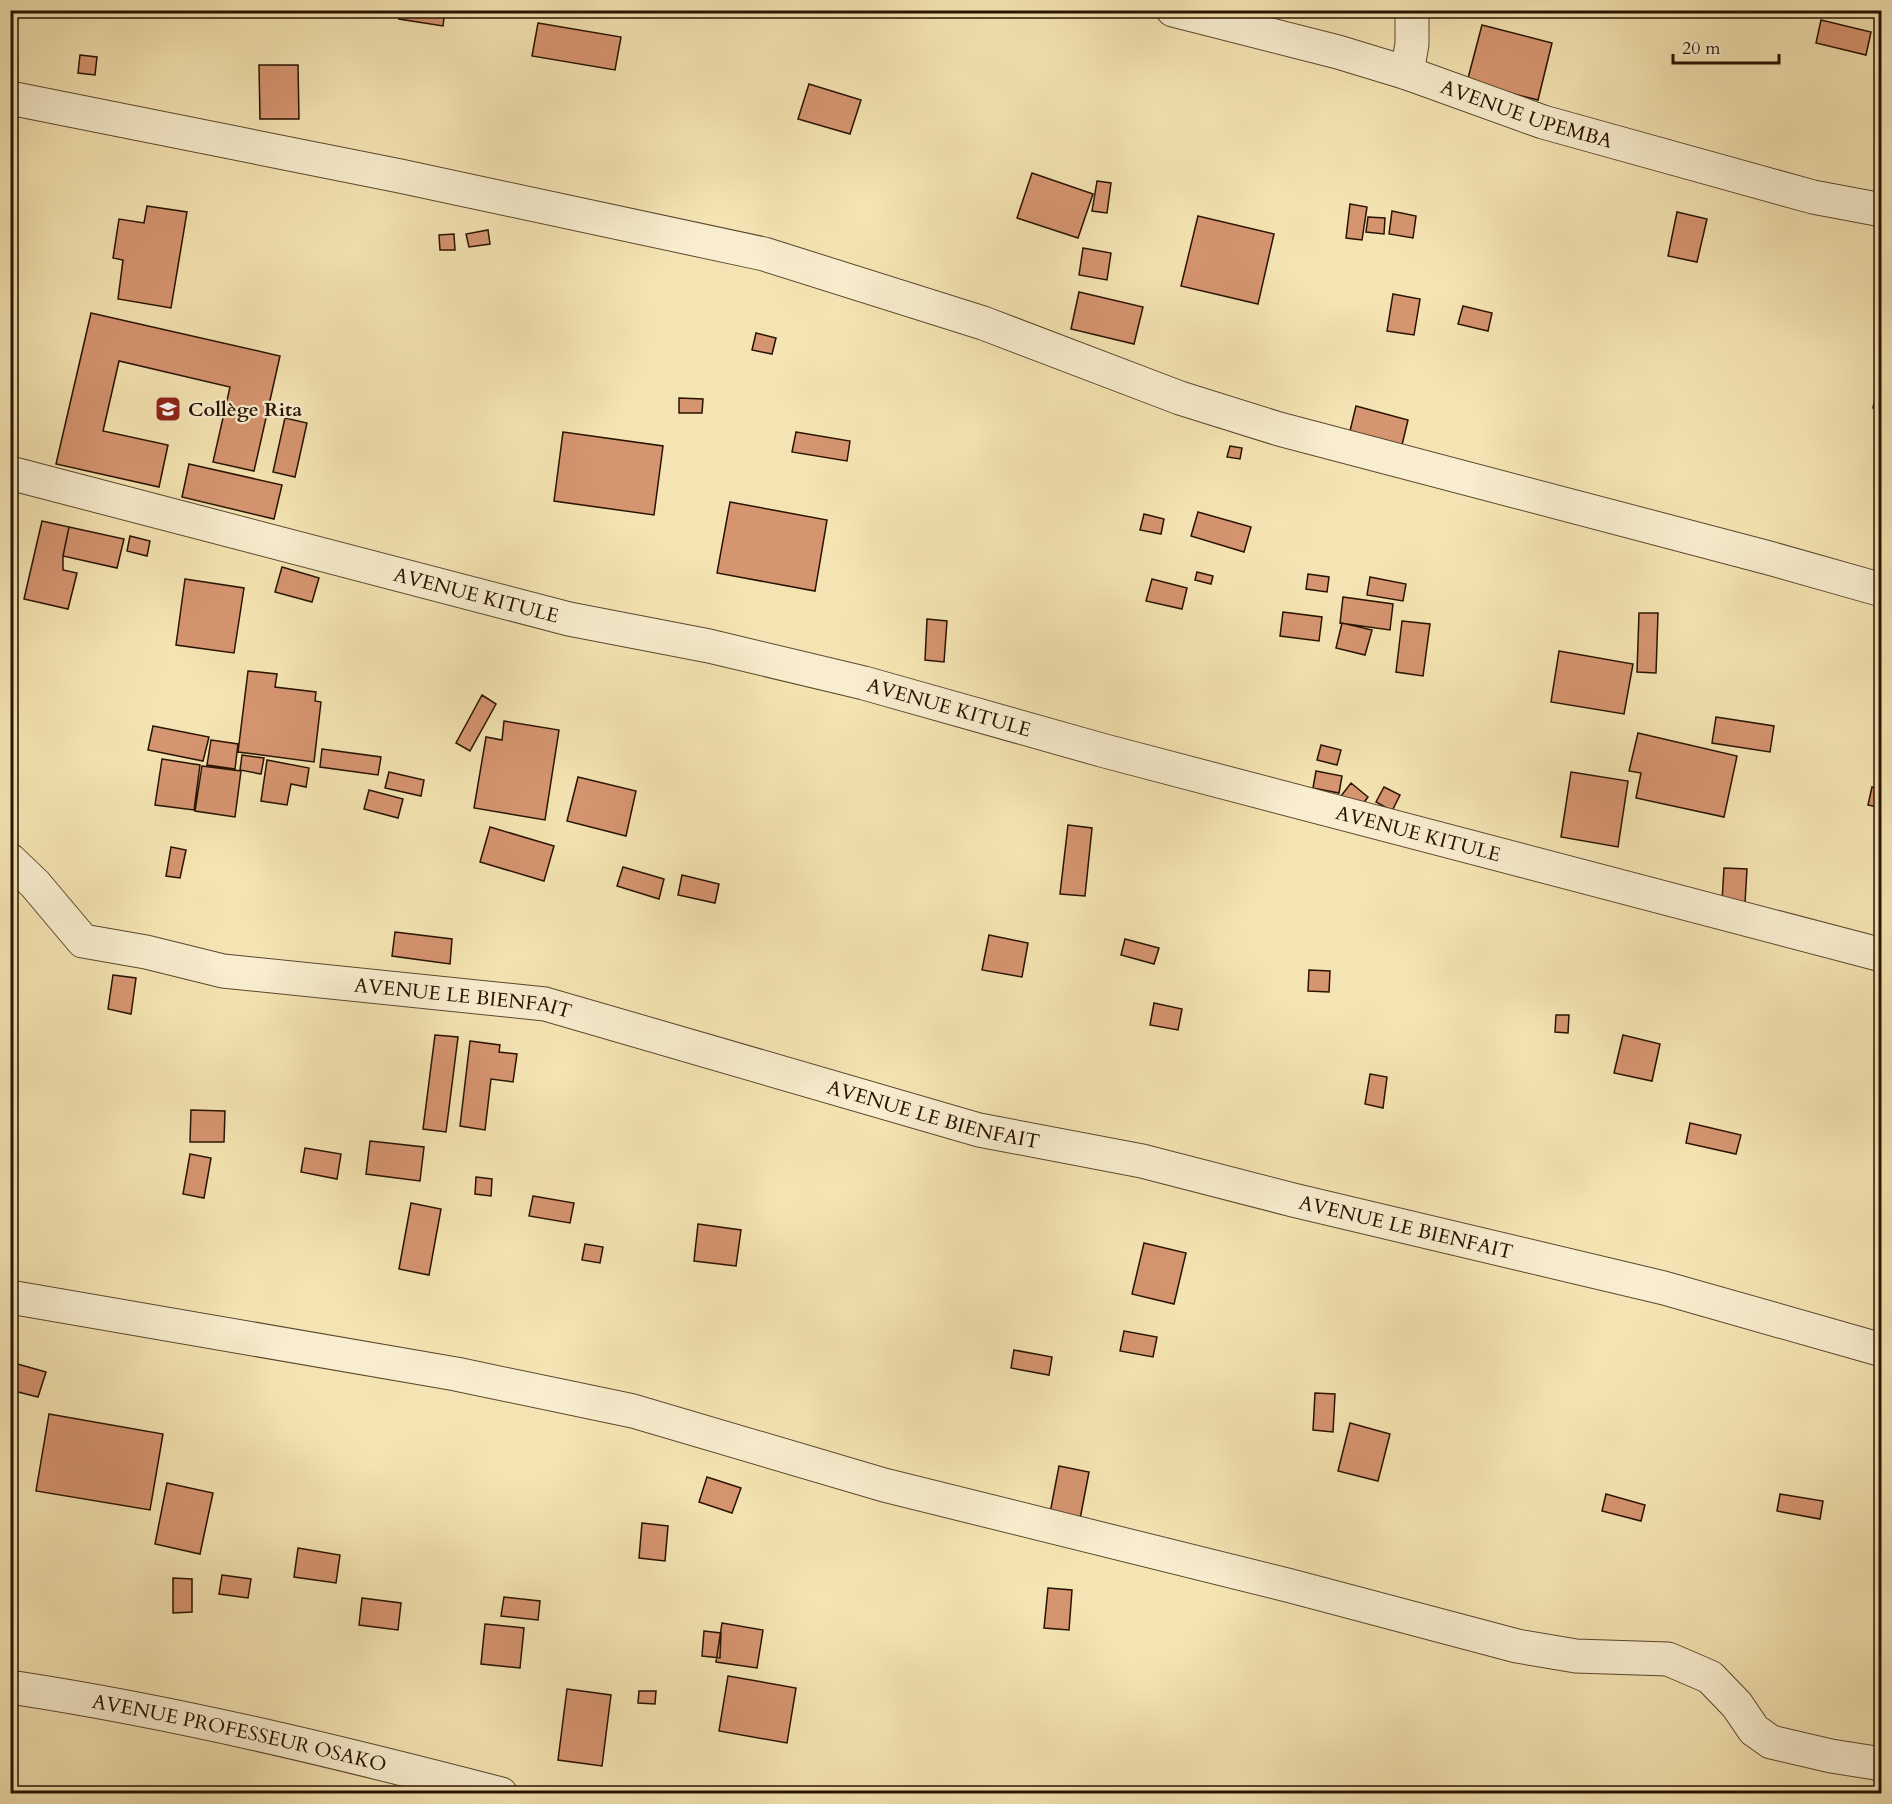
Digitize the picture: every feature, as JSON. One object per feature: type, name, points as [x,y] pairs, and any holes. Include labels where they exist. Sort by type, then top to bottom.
[{"type":"street","name":"AVENUE UPEMBA","points":[[1173,10],[1338,52],[1407,73],[1544,122],[1813,196],[1881,210]]},
{"type":"street","points":[[1407,73],[1412,44],[1412,10]]},
{"type":"street","points":[[10,98],[389,174],[764,254],[983,323],[1180,398],[1278,429],[1769,558],[1881,590]]},
{"type":"street","name":"AVENUE KITULE","points":[[10,473],[569,619],[709,646],[864,683],[1117,754],[1881,955]]},
{"type":"street","name":"AVENUE LE BIENFAIT","points":[[10,860],[35,884],[83,941],[146,952],[223,971],[545,1004],[979,1130],[1142,1161],[1305,1203],[1664,1288],[1881,1350]]},
{"type":"street","points":[[10,1298],[456,1374],[633,1412],[884,1485],[1291,1586],[1517,1646],[1576,1656],[1668,1659],[1710,1677],[1737,1705],[1754,1730],[1771,1742],[1831,1756],[1881,1764]]},
{"type":"street","name":"AVENUE PROFESSEUR OSAKO","points":[[10,1687],[195,1720],[337,1752],[501,1794]]},
{"type":"building","points":[[400,10],[445,10],[443,26],[399,19]]},
{"type":"building","points":[[1821,20],[1871,32],[1866,55],[1816,43]]},
{"type":"building","points":[[538,23],[621,37],[615,70],[532,56]]},
{"type":"building","points":[[1482,25],[1552,43],[1538,100],[1467,82]]},
{"type":"building","points":[[80,55],[97,57],[95,75],[78,73]]},
{"type":"building","points":[[259,65],[298,65],[299,119],[260,119]]},
{"type":"building","points":[[809,84],[861,100],[850,134],[798,119]]},
{"type":"building","points":[[1032,173],[1093,194],[1078,238],[1017,218]]},
{"type":"building","points":[[1097,181],[1111,183],[1107,213],[1092,211]]},
{"type":"building","points":[[1350,204],[1367,207],[1362,240],[1346,238]]},
{"type":"building","points":[[147,206],[187,212],[171,308],[118,299],[123,260],[113,258],[119,219],[144,223]]},
{"type":"building","points":[[1392,211],[1416,216],[1413,238],[1389,234]]},
{"type":"building","points":[[1677,212],[1707,219],[1697,262],[1668,256]]},
{"type":"building","points":[[1198,216],[1274,234],[1258,304],[1181,286]]},
{"type":"building","points":[[1368,217],[1385,218],[1384,234],[1366,232]]},
{"type":"building","points":[[488,230],[490,244],[469,247],[466,234]]},
{"type":"building","points":[[454,234],[455,250],[440,250],[439,235]]},
{"type":"building","points":[[1083,248],[1111,253],[1107,280],[1079,275]]},
{"type":"building","points":[[1079,292],[1143,307],[1134,344],[1071,329]]},
{"type":"building","points":[[1393,294],[1420,299],[1414,335],[1387,331]]},
{"type":"building","points":[[1463,306],[1492,313],[1488,331],[1458,324]]},
{"type":"building","points":[[91,313],[280,356],[254,471],[213,462],[230,387],[119,361],[103,431],[168,445],[159,487],[56,464]]},
{"type":"building","points":[[756,333],[776,338],[772,354],[752,350]]},
{"type":"building","points":[[1882,367],[1882,410],[1873,408]]},
{"type":"building","points":[[679,398],[703,399],[702,413],[679,413]]},
{"type":"building","points":[[1356,406],[1408,420],[1402,445],[1350,431]]},
{"type":"building","points":[[285,418],[307,423],[295,477],[273,472]]},
{"type":"building","points":[[563,432],[663,446],[654,515],[554,501]]},
{"type":"building","points":[[796,432],[850,441],[847,461],[792,452]]},
{"type":"building","points":[[1230,446],[1242,448],[1240,459],[1227,457]]},
{"type":"building","points":[[189,464],[282,485],[274,519],[182,497]]},
{"type":"building","points":[[730,502],[827,520],[815,591],[717,573]]},
{"type":"building","points":[[1198,512],[1251,527],[1244,552],[1191,536]]},
{"type":"building","points":[[1144,514],[1164,519],[1161,534],[1140,530]]},
{"type":"building","points":[[42,521],[69,527],[63,556],[63,570],[77,573],[68,609],[24,599]]},
{"type":"building","points":[[69,527],[124,539],[117,568],[63,556]]},
{"type":"building","points":[[130,536],[150,541],[147,556],[127,551]]},
{"type":"building","points":[[282,567],[319,578],[312,602],[275,592]]},
{"type":"building","points":[[1197,572],[1213,576],[1211,584],[1195,580]]},
{"type":"building","points":[[1308,574],[1329,577],[1327,592],[1306,589]]},
{"type":"building","points":[[1370,577],[1406,584],[1403,601],[1367,595]]},
{"type":"building","points":[[185,579],[244,588],[234,653],[176,645]]},
{"type":"building","points":[[1152,579],[1187,588],[1182,609],[1146,601]]},
{"type":"building","points":[[1343,597],[1393,604],[1390,630],[1340,623]]},
{"type":"building","points":[[1283,612],[1322,617],[1319,641],[1280,636]]},
{"type":"building","points":[[1639,613],[1658,613],[1656,673],[1637,672]]},
{"type":"building","points":[[927,619],[947,621],[944,662],[925,660]]},
{"type":"building","points":[[1402,621],[1430,624],[1423,676],[1396,672]]},
{"type":"building","points":[[1342,623],[1372,630],[1365,655],[1336,648]]},
{"type":"building","points":[[1559,651],[1633,664],[1624,714],[1551,702]]},
{"type":"building","points":[[248,671],[277,674],[275,687],[316,692],[315,701],[321,702],[314,762],[238,752]]},
{"type":"building","points":[[482,695],[496,704],[470,751],[456,743]]},
{"type":"building","points":[[1716,717],[1774,726],[1770,752],[1712,743]]},
{"type":"building","points":[[504,721],[559,730],[545,820],[474,808],[486,737],[502,740]]},
{"type":"building","points":[[153,726],[209,737],[203,761],[148,750]]},
{"type":"building","points":[[1638,733],[1737,756],[1724,817],[1636,798],[1641,773],[1629,771]]},
{"type":"building","points":[[211,740],[238,744],[235,769],[207,765]]},
{"type":"building","points":[[1321,745],[1341,750],[1337,765],[1317,760]]},
{"type":"building","points":[[322,749],[381,757],[378,775],[320,767]]},
{"type":"building","points":[[242,755],[264,758],[261,774],[240,770]]},
{"type":"building","points":[[162,759],[200,765],[194,810],[155,805]]},
{"type":"building","points":[[267,760],[309,768],[306,787],[291,784],[287,805],[261,801]]},
{"type":"building","points":[[202,766],[241,771],[235,817],[195,811]]},
{"type":"building","points":[[1316,771],[1342,776],[1339,793],[1313,788]]},
{"type":"building","points":[[389,772],[424,780],[421,796],[385,788]]},
{"type":"building","points":[[1571,772],[1628,781],[1618,847],[1561,837]]},
{"type":"building","points":[[578,777],[636,791],[626,836],[567,821]]},
{"type":"building","points":[[1351,783],[1368,797],[1359,809],[1341,796]]},
{"type":"building","points":[[1384,787],[1400,795],[1392,811],[1376,802]]},
{"type":"building","points":[[1872,787],[1882,789],[1882,808],[1868,805]]},
{"type":"building","points":[[369,790],[403,799],[398,818],[364,809]]},
{"type":"building","points":[[1068,825],[1092,828],[1085,896],[1060,894]]},
{"type":"building","points":[[490,827],[554,846],[544,881],[480,862]]},
{"type":"building","points":[[171,847],[186,850],[180,878],[166,876]]},
{"type":"building","points":[[623,867],[664,879],[659,899],[617,886]]},
{"type":"building","points":[[1724,868],[1747,869],[1745,903],[1722,901]]},
{"type":"building","points":[[682,875],[719,884],[715,903],[678,895]]},
{"type":"building","points":[[395,932],[452,939],[450,964],[392,956]]},
{"type":"building","points":[[989,935],[1028,943],[1022,977],[982,970]]},
{"type":"building","points":[[1125,939],[1159,948],[1154,964],[1121,955]]},
{"type":"building","points":[[1309,970],[1330,971],[1329,992],[1308,991]]},
{"type":"building","points":[[113,975],[136,978],[131,1014],[108,1009]]},
{"type":"building","points":[[1154,1003],[1182,1009],[1178,1030],[1150,1025]]},
{"type":"building","points":[[1556,1015],[1569,1015],[1568,1033],[1555,1032]]},
{"type":"building","points":[[435,1035],[458,1037],[446,1132],[423,1129]]},
{"type":"building","points":[[1623,1035],[1660,1044],[1652,1081],[1614,1073]]},
{"type":"building","points":[[470,1041],[500,1045],[499,1052],[517,1054],[513,1082],[491,1079],[485,1130],[460,1126]]},
{"type":"building","points":[[1370,1074],[1387,1077],[1383,1108],[1365,1104]]},
{"type":"building","points":[[191,1110],[225,1111],[224,1142],[190,1142]]},
{"type":"building","points":[[1690,1123],[1741,1135],[1736,1154],[1686,1143]]},
{"type":"building","points":[[370,1141],[424,1147],[420,1181],[366,1174]]},
{"type":"building","points":[[305,1148],[341,1154],[337,1179],[301,1172]]},
{"type":"building","points":[[190,1154],[211,1158],[204,1198],[183,1194]]},
{"type":"building","points":[[476,1177],[492,1179],[491,1196],[475,1194]]},
{"type":"building","points":[[533,1196],[574,1203],[570,1223],[529,1216]]},
{"type":"building","points":[[411,1203],[441,1209],[429,1275],[399,1269]]},
{"type":"building","points":[[698,1224],[741,1230],[736,1266],[694,1261]]},
{"type":"building","points":[[1144,1243],[1186,1253],[1174,1304],[1132,1294]]},
{"type":"building","points":[[585,1244],[603,1247],[600,1263],[582,1260]]},
{"type":"building","points":[[1124,1331],[1157,1337],[1153,1357],[1120,1351]]},
{"type":"building","points":[[1014,1350],[1052,1357],[1049,1375],[1011,1368]]},
{"type":"building","points":[[14,1363],[46,1372],[38,1397],[10,1390]]},
{"type":"building","points":[[1315,1393],[1335,1394],[1333,1432],[1313,1430]]},
{"type":"building","points":[[49,1414],[163,1434],[150,1510],[36,1491]]},
{"type":"building","points":[[1350,1423],[1390,1434],[1378,1481],[1338,1471]]},
{"type":"building","points":[[1059,1466],[1089,1472],[1080,1519],[1050,1513]]},
{"type":"building","points":[[707,1477],[741,1488],[732,1513],[699,1502]]},
{"type":"building","points":[[167,1483],[213,1493],[200,1554],[155,1544]]},
{"type":"building","points":[[1606,1494],[1645,1505],[1641,1521],[1602,1511]]},
{"type":"building","points":[[1780,1494],[1823,1501],[1820,1519],[1777,1511]]},
{"type":"building","points":[[642,1523],[668,1526],[665,1561],[639,1558]]},
{"type":"building","points":[[298,1548],[340,1555],[336,1583],[294,1577]]},
{"type":"building","points":[[222,1575],[251,1579],[248,1598],[219,1594]]},
{"type":"building","points":[[173,1578],[192,1579],[192,1612],[173,1613]]},
{"type":"building","points":[[1048,1588],[1072,1590],[1069,1630],[1044,1628]]},
{"type":"building","points":[[504,1597],[540,1601],[538,1620],[501,1616]]},
{"type":"building","points":[[362,1598],[401,1603],[398,1630],[359,1625]]},
{"type":"building","points":[[722,1623],[763,1630],[757,1668],[716,1662]]},
{"type":"building","points":[[485,1624],[524,1628],[520,1668],[481,1664]]},
{"type":"building","points":[[704,1631],[721,1633],[720,1658],[702,1656]]},
{"type":"building","points":[[728,1676],[796,1688],[787,1743],[719,1731]]},
{"type":"building","points":[[567,1689],[611,1695],[602,1766],[558,1760]]},
{"type":"building","points":[[639,1691],[656,1691],[655,1704],[638,1703]]},
{"type":"place","name":"Collège Rita","points":[[168,409]]}]
